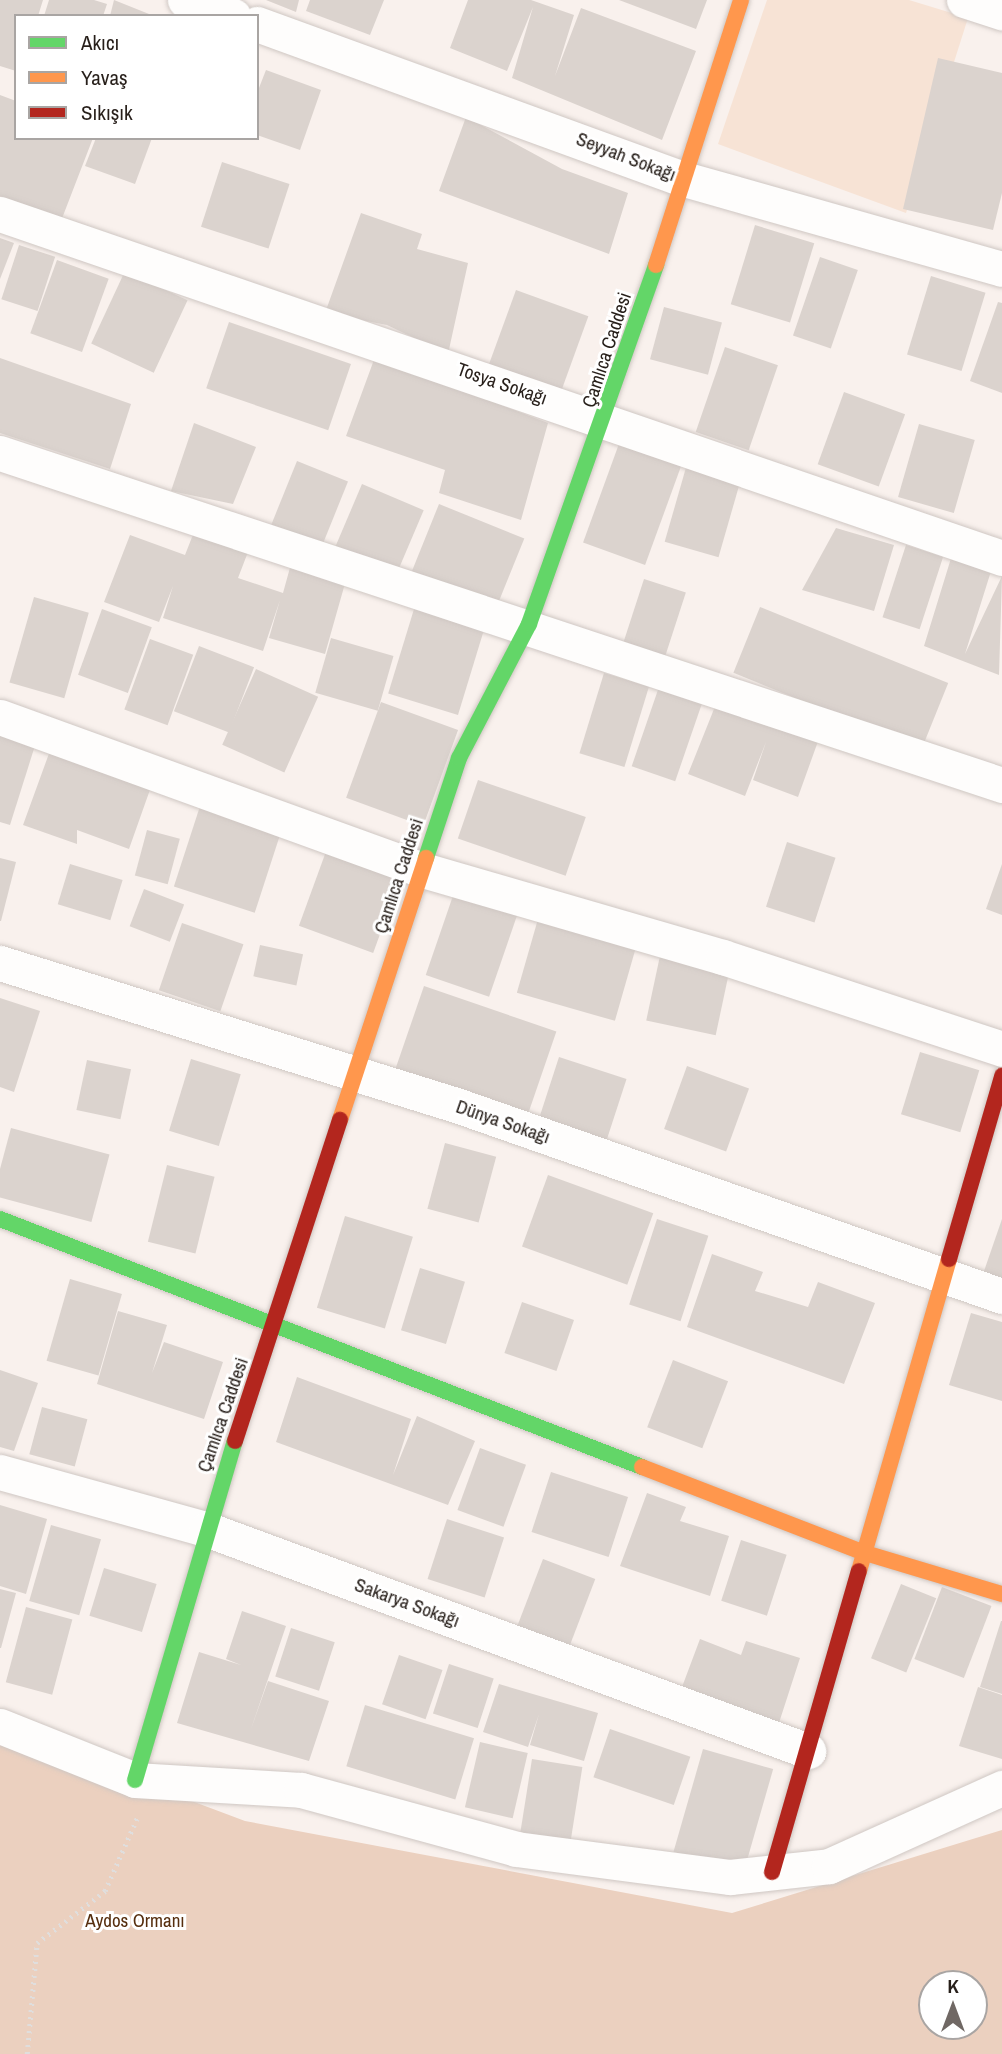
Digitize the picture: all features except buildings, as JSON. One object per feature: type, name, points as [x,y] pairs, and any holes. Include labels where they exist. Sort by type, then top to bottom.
[{"type":"street","points":[[185,0],[227,14]]},
{"type":"street","name":"Çamlıca Caddesi","points":[[144,1781],[206,1529],[277,1325],[459,758],[529,624],[606,419],[741,0]]},
{"type":"street","points":[[964,0],[1002,12]]},
{"type":"street","name":"Seyyah Sokağı","points":[[259,25],[684,178],[1002,269]]},
{"type":"street","name":"Tosya Sokağı","points":[[0,214],[606,419],[1002,558]]},
{"type":"street","points":[[0,453],[529,624],[1002,785]]},
{"type":"street","points":[[0,717],[423,870],[723,957],[1002,1049]]},
{"type":"street","name":"Dünya Sokağı","points":[[0,963],[357,1073],[1002,1296]]},
{"type":"street","points":[[772,1872],[1002,1076]]},
{"type":"street","points":[[0,1219],[865,1553],[1002,1594]]},
{"type":"street","name":"Sakarya Sokağı","points":[[0,1472],[206,1529],[808,1751]]},
{"type":"street","points":[[0,1726],[144,1781],[301,1790],[516,1849],[730,1877],[829,1866],[1002,1788]]},
{"type":"path","points":[[27,2054],[37,1943],[105,1891],[144,1781]]},
{"type":"shaded area","points":[[767,0],[909,0],[968,18],[906,213],[718,144]]},
{"type":"green space","name":"Aydos Ormanı","points":[[0,1729],[245,1821],[732,1913],[1002,1830],[1002,2054],[0,2054]]},
{"type":"traffic: fast","points":[[426,858],[459,758],[529,624],[656,265]]},
{"type":"traffic: fast","points":[[0,1219],[642,1467]]},
{"type":"traffic: fast","points":[[135,1780],[235,1441]]},
{"type":"traffic: slow","points":[[656,265],[741,0]]},
{"type":"traffic: slow","points":[[340,1120],[426,858]]},
{"type":"traffic: slow","points":[[859,1571],[949,1259]]},
{"type":"traffic: slow","points":[[642,1467],[865,1553],[1002,1594]]},
{"type":"traffic: jam","points":[[949,1259],[1002,1076]]},
{"type":"traffic: jam","points":[[235,1441],[340,1120]]},
{"type":"traffic: jam","points":[[772,1872],[859,1571]]}]
